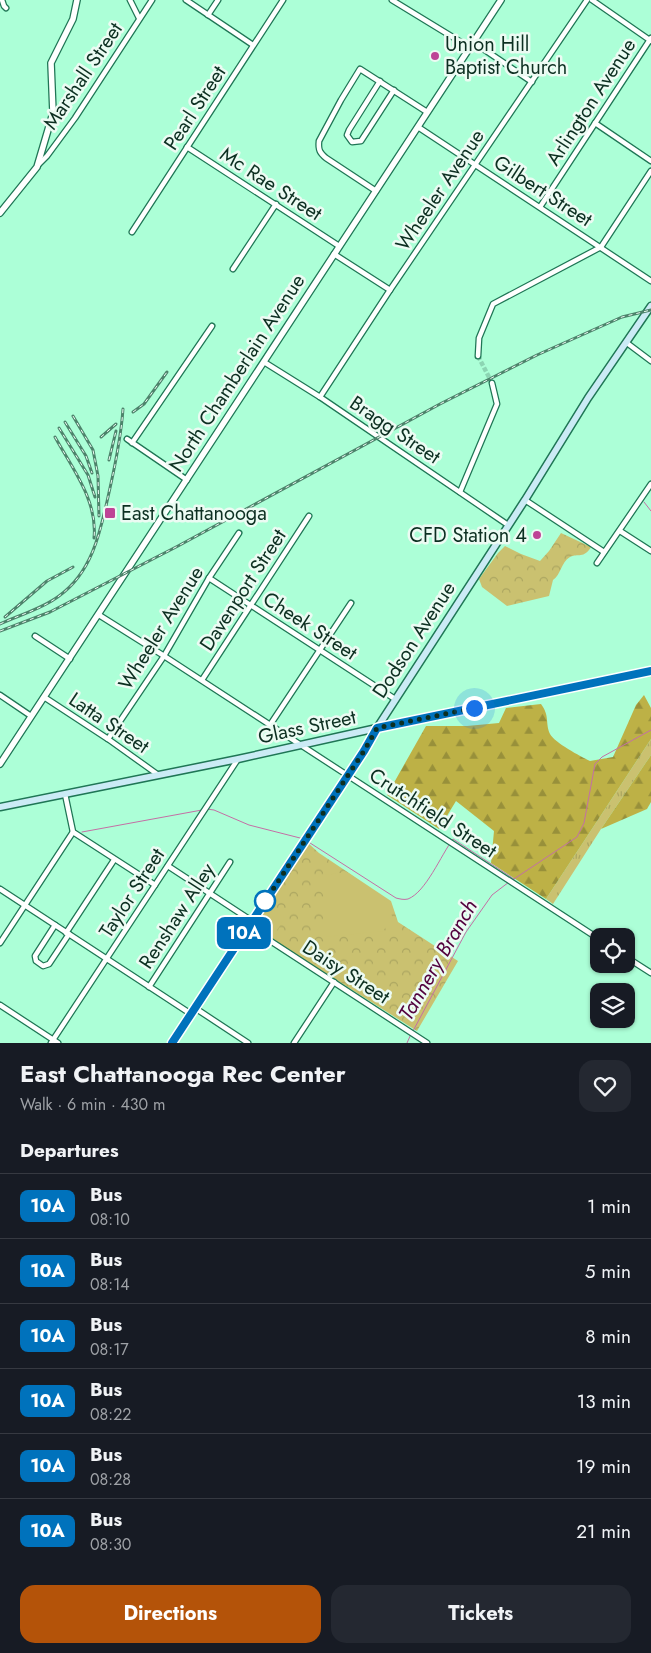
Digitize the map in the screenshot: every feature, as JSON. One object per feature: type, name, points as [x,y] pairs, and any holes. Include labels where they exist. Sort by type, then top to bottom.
[{"type":"main road","name":"Dodson Avenue","points":[[377,728],[525,500],[588,398],[651,306]]},
{"type":"main road","name":"Glass Street","points":[[0,807],[238,759],[377,728]]},
{"type":"street","points":[[2,0],[6,8]]},
{"type":"street","points":[[0,213],[37,167],[53,114],[51,63],[73,19],[77,0]]},
{"type":"street","points":[[130,0],[139,18]]},
{"type":"street","name":"Marshall Street","points":[[37,167],[75,118],[152,0]]},
{"type":"street","points":[[186,0],[253,45]]},
{"type":"street","points":[[208,15],[218,0]]},
{"type":"street","name":"Pearl Street","points":[[132,232],[283,0]]},
{"type":"street","points":[[392,0],[532,82]]},
{"type":"street","name":"North Chamberlain Avenue","points":[[0,764],[501,0]]},
{"type":"street","name":"Wheeler Avenue","points":[[320,397],[390,290],[587,0]]},
{"type":"street","points":[[592,0],[651,40]]},
{"type":"street","name":"Arlington Avenue","points":[[540,208],[651,40]]},
{"type":"street","points":[[376,190],[326,158],[320,153],[318,148],[319,141],[332,116],[360,70],[427,112]]},
{"type":"street","points":[[380,81],[349,130],[347,135],[352,142],[361,141],[394,90]]},
{"type":"street","points":[[595,123],[651,160]]},
{"type":"street","name":"Gilbert Street","points":[[418,127],[651,280]]},
{"type":"street","name":"Mc Rae Street","points":[[187,147],[339,246]]},
{"type":"street","points":[[478,356],[479,338],[493,304],[601,247],[651,171]]},
{"type":"street","points":[[233,269],[276,204]]},
{"type":"street","points":[[334,254],[390,290]]},
{"type":"street","points":[[132,442],[212,326]]},
{"type":"street","points":[[626,343],[651,361]]},
{"type":"street","name":"Bragg Street","points":[[264,362],[320,397],[508,525]]},
{"type":"street","points":[[460,492],[497,404],[492,383]]},
{"type":"street","points":[[127,439],[187,480]]},
{"type":"street","points":[[597,564],[651,484]]},
{"type":"street","points":[[525,500],[604,552]]},
{"type":"street","name":"Davenport Street","points":[[202,680],[309,516]]},
{"type":"street","points":[[620,531],[651,551]]},
{"type":"street","name":"Wheeler Avenue","points":[[108,739],[164,656],[209,578],[239,533]]},
{"type":"street","name":"Cheek Street","points":[[209,578],[395,699]]},
{"type":"street","points":[[270,725],[350,603]]},
{"type":"street","name":"Crutchfield Street","points":[[99,615],[590,933]]},
{"type":"street","points":[[35,636],[70,659]]},
{"type":"street","name":"Glass Street","points":[[377,728],[651,671]]},
{"type":"street","points":[[0,695],[31,716]]},
{"type":"street","name":"Latta Street","points":[[44,696],[157,774]]},
{"type":"street","name":"Dodson Avenue","points":[[172,1043],[348,776],[377,728]]},
{"type":"street","name":"Taylor Street","points":[[54,1042],[106,959],[238,759]]},
{"type":"street","points":[[65,794],[73,832],[155,885]]},
{"type":"street","points":[[0,944],[73,832]]},
{"type":"street","points":[[55,925],[35,956],[36,961],[44,966],[49,964],[114,860]]},
{"type":"street","name":"Renshaw Alley","points":[[149,987],[230,862]]},
{"type":"street","points":[[168,866],[252,921]]},
{"type":"street","points":[[0,889],[149,987],[248,1043]]},
{"type":"street","name":"Daisy Street","points":[[248,927],[427,1043]]},
{"type":"street","points":[[635,963],[651,973]]},
{"type":"street","points":[[294,1043],[334,982]]},
{"type":"street","points":[[0,1005],[54,1042]]},
{"type":"green space","points":[[561,533],[591,547],[586,553],[567,559],[553,580],[549,596],[507,606],[482,587],[479,579],[505,546],[540,561]]},
{"type":"green space","points":[[644,695],[651,708],[651,739],[546,899],[491,863],[494,831],[456,801],[439,829],[387,795],[426,726],[467,726],[499,723],[506,708],[541,704],[546,712],[550,734],[553,738],[590,761],[613,757],[636,705]]},
{"type":"green space","points":[[651,739],[651,755],[553,904],[546,899]]},
{"type":"green space","points":[[651,755],[651,802],[647,809],[601,829]]},
{"type":"green space","points":[[308,843],[319,853],[391,901],[398,922],[458,961],[417,1031],[253,927]]},
{"type":"green space","points":[[347,872],[384,899],[393,918],[383,931],[325,937],[325,875]]},
{"type":"green space","points":[[267,906],[285,918],[272,938],[254,926]]},
{"type":"waterway","points":[[644,502],[651,511]]},
{"type":"waterway","name":"Tannery Branch","points":[[514,879],[577,837],[584,823],[595,764],[602,757],[651,730]]},
{"type":"waterway","points":[[206,809],[214,810],[249,825],[304,839]]},
{"type":"waterway","points":[[82,832],[202,810]]},
{"type":"waterway","points":[[307,841],[400,899],[408,899],[421,889],[453,839],[514,879]]},
{"type":"waterway","name":"Tannery Branch","points":[[413,1031],[466,932],[492,895],[509,882]]},
{"type":"waterway","name":"Tannery Branch","points":[[407,1043],[411,1034]]},
{"type":"tunnel","points":[[478,356],[492,383]]},
{"type":"railway","points":[[0,631],[50,612],[178,546],[440,404],[537,355],[622,317],[651,310]]},
{"type":"railway","points":[[133,412],[144,404],[167,372]]},
{"type":"railway","points":[[0,624],[38,608],[59,596],[71,586],[88,561],[99,533],[107,503],[118,449],[123,409]]},
{"type":"railway","points":[[73,416],[93,450],[98,476],[99,516]]},
{"type":"railway","points":[[65,422],[86,456],[92,473]]},
{"type":"railway","points":[[101,437],[116,424]]},
{"type":"railway","points":[[59,428],[88,475],[95,497]]},
{"type":"railway","points":[[109,460],[116,431]]},
{"type":"railway","points":[[55,437],[88,498],[94,524],[94,538]]},
{"type":"railway","points":[[5,617],[47,581],[73,567]]},
{"type":"bus line","name":"10A","points":[[172,1043],[364,751],[377,728],[651,671]]},
{"type":"place","name":"Union Hill Baptist Church","points":[[435,56]]},
{"type":"place","name":"East Chattanooga","points":[[110,513]]},
{"type":"place","name":"CFD Station 4","points":[[537,535]]},
{"type":"route","points":[[265,901],[262,906],[364,751],[377,728],[474,708]]}]
